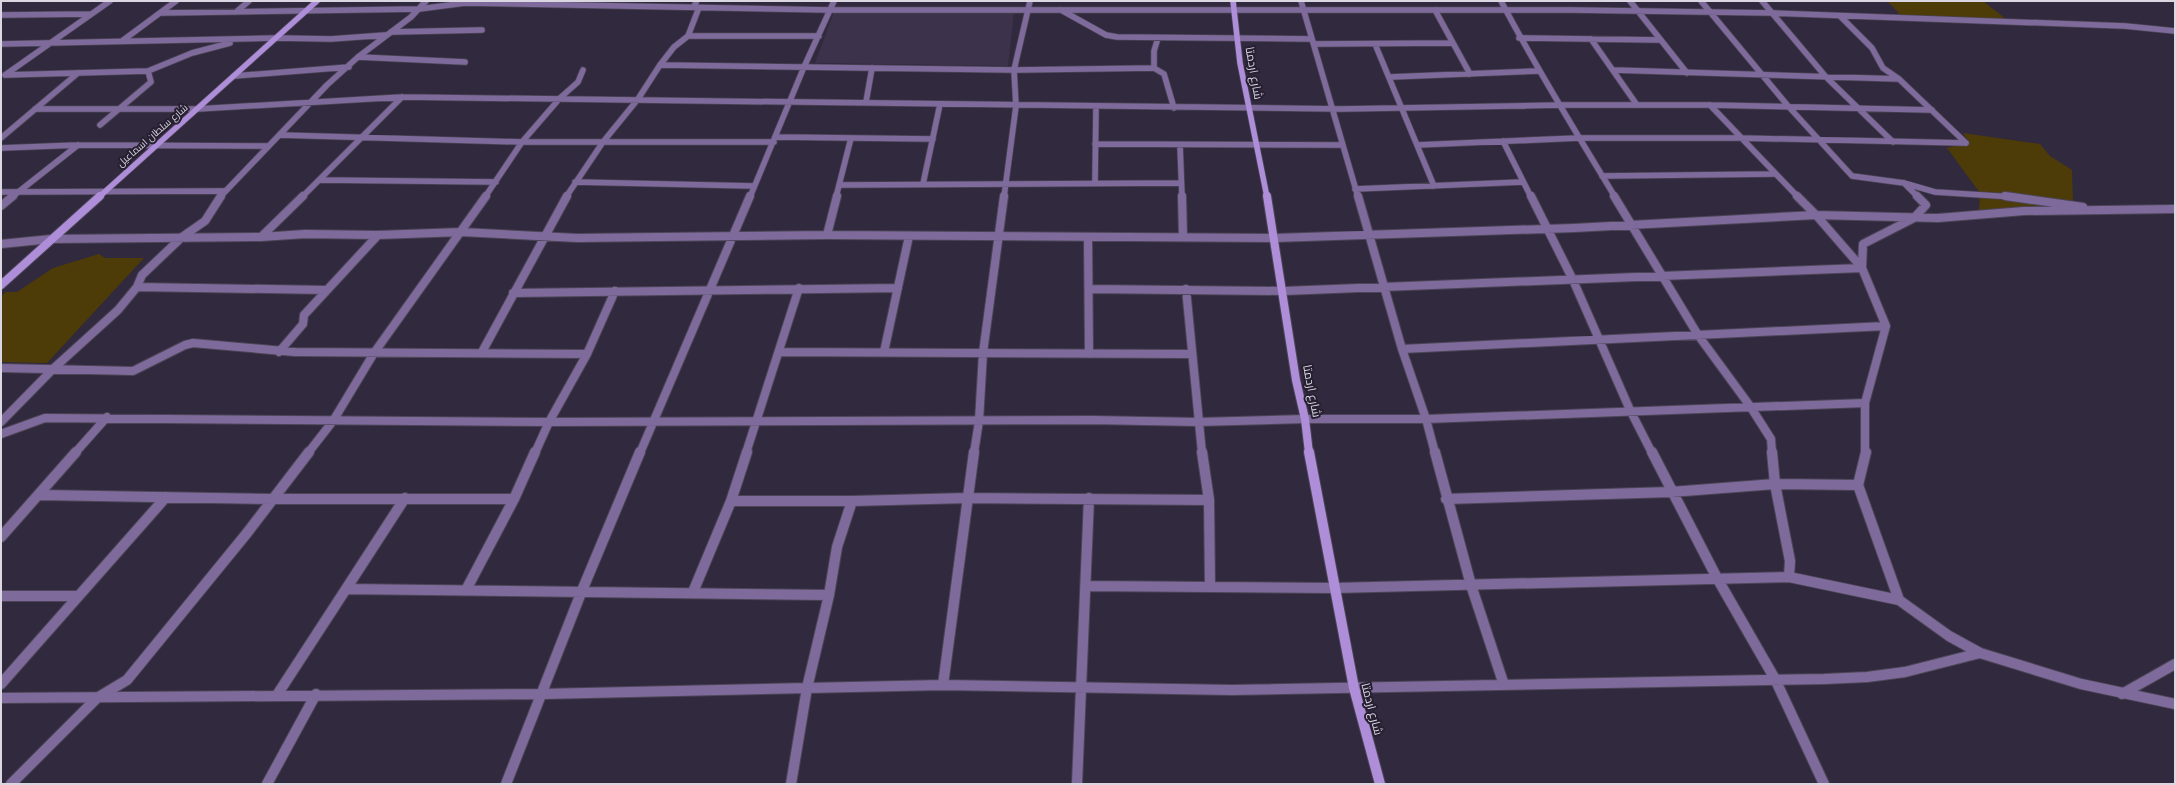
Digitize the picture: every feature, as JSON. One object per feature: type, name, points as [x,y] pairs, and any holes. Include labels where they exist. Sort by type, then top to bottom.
[{"type":"main road","name":"شارع سلطان اسماعيل","points":[[1,285],[102,192],[317,1]]},
{"type":"main road","name":"شارع اردمتا","points":[[1233,1],[1236,38],[1248,108],[1258,146],[1275,238],[1296,380],[1306,419],[1309,456],[1354,688],[1380,784]]},
{"type":"street","points":[[3,76],[110,1]]},
{"type":"street","points":[[122,42],[176,1]]},
{"type":"street","points":[[236,12],[249,1]]},
{"type":"street","points":[[1,422],[54,368],[118,310],[136,287],[142,275],[170,251],[182,237],[204,221],[224,191],[311,102],[358,57],[419,9],[426,1]]},
{"type":"street","points":[[506,784],[581,593],[653,422],[712,289],[804,67],[834,1]]},
{"type":"street","points":[[1301,1],[1402,349],[1426,419],[1446,499],[1471,585],[1504,686]]},
{"type":"street","points":[[1501,1],[1507,10],[1519,38],[1538,71],[1561,105],[1579,138],[1698,335],[1750,406],[1771,439],[1776,484],[1790,561],[1789,577]]},
{"type":"street","points":[[1630,1],[1687,73]]},
{"type":"street","points":[[1701,1],[1764,74],[1788,106],[1852,176],[1904,183],[1935,192],[1985,194],[2071,204],[2099,210]]},
{"type":"street","points":[[1762,1],[1774,13],[1826,76],[1893,142]]},
{"type":"street","points":[[160,13],[419,9],[465,3],[696,4],[831,10],[968,8],[1030,5],[1060,10],[1095,7],[1234,10],[1369,8],[1435,10],[1710,11],[2125,26],[2175,31]]},
{"type":"street","points":[[482,352],[575,182],[603,142],[638,99],[660,65],[674,47],[688,36],[698,10],[696,4]]},
{"type":"street","points":[[943,685],[967,498],[979,421],[983,353],[1016,106],[1014,70],[1030,5]]},
{"type":"street","points":[[1060,10],[1106,35],[1158,38],[1236,38],[1375,44],[1454,43]]},
{"type":"street","points":[[1435,10],[1470,74]]},
{"type":"street","points":[[1,15],[91,14]]},
{"type":"street","points":[[1417,145],[1579,138],[1740,138],[1966,143],[1899,79],[1883,68],[1872,48],[1840,16]]},
{"type":"street","points":[[1,44],[277,38],[331,39],[388,33],[482,30]]},
{"type":"street","points":[[688,36],[819,36]]},
{"type":"street","points":[[1154,68],[1154,51],[1158,38]]},
{"type":"street","points":[[1519,38],[1660,40]]},
{"type":"street","points":[[3,76],[148,71],[192,53],[242,39]]},
{"type":"street","points":[[1591,39],[1637,105]]},
{"type":"street","points":[[1375,44],[1403,108],[1434,186]]},
{"type":"street","points":[[358,57],[466,62]]},
{"type":"street","points":[[660,65],[1014,70],[1154,68],[1164,74],[1174,108]]},
{"type":"street","points":[[234,76],[349,67]]},
{"type":"street","points":[[866,102],[872,68]]},
{"type":"street","points":[[11,784],[97,698],[127,680],[273,499],[333,420],[374,353],[462,232],[522,142],[560,98],[578,82],[583,70]]},
{"type":"street","points":[[1613,70],[1899,79]]},
{"type":"street","points":[[100,125],[151,82],[148,71]]},
{"type":"street","points":[[1390,77],[1538,71]]},
{"type":"street","points":[[1,138],[78,73]]},
{"type":"street","points":[[35,109],[197,109],[402,97],[866,102],[1174,108],[1332,109],[1561,105],[1710,105],[1932,110]]},
{"type":"street","points":[[261,237],[363,138],[402,97]]},
{"type":"street","points":[[923,184],[940,104]]},
{"type":"street","points":[[1710,105],[1774,174],[1816,215],[1862,268],[1886,326],[1866,403],[1866,450],[1858,485],[1899,600]]},
{"type":"street","points":[[1095,183],[1096,106]]},
{"type":"street","points":[[280,135],[522,142],[851,138],[933,139]]},
{"type":"street","points":[[827,235],[851,138]]},
{"type":"street","points":[[1503,141],[1573,280],[1630,410],[1671,492],[1717,578],[1775,679],[1824,784]]},
{"type":"street","points":[[1096,144],[1258,146],[1342,145]]},
{"type":"street","points":[[1,148],[78,145],[268,146]]},
{"type":"street","points":[[1,206],[78,145]]},
{"type":"street","points":[[1180,145],[1183,237]]},
{"type":"street","points":[[1602,176],[1774,174]]},
{"type":"street","points":[[320,180],[496,182]]},
{"type":"street","points":[[575,182],[754,186]]},
{"type":"street","points":[[1355,189],[1523,182]]},
{"type":"street","points":[[839,185],[1181,183]]},
{"type":"street","points":[[1862,268],[1863,244],[1914,218],[1926,205],[1904,183]]},
{"type":"street","points":[[1,192],[224,191]]},
{"type":"street","points":[[1,244],[51,239],[261,237],[312,234],[378,235],[462,232],[545,235],[577,238],[827,235],[1275,238],[1369,236],[1631,225],[1816,215],[1938,218],[2024,211],[2175,209]]},
{"type":"street","points":[[279,352],[303,324],[304,315],[378,235]]},
{"type":"street","points":[[884,352],[909,236]]},
{"type":"street","points":[[1088,237],[1089,354]]},
{"type":"street","points":[[1089,289],[1284,291],[1862,268]]},
{"type":"street","points":[[136,287],[326,290]]},
{"type":"street","points":[[693,592],[731,501],[799,288]]},
{"type":"street","points":[[513,293],[712,289],[898,288]]},
{"type":"street","points":[[1186,289],[1198,422],[1209,500],[1210,587]]},
{"type":"street","points":[[466,590],[514,499],[549,422],[587,354],[614,291]]},
{"type":"street","points":[[1402,349],[1886,326]]},
{"type":"street","points":[[1,368],[54,368],[132,371],[185,345],[193,343],[279,352],[482,352],[587,354]]},
{"type":"street","points":[[779,352],[1191,354]]},
{"type":"street","points":[[1,434],[46,418],[107,417],[549,422],[1198,422],[1306,419],[1426,419],[1630,410],[1866,403]]},
{"type":"street","points":[[1,537],[40,495],[107,417]]},
{"type":"street","points":[[1446,499],[1671,492],[1776,484],[1858,485]]},
{"type":"street","points":[[40,495],[273,499],[514,499]]},
{"type":"street","points":[[1,684],[77,596],[166,497]]},
{"type":"street","points":[[277,695],[405,498]]},
{"type":"street","points":[[731,501],[852,501],[967,498],[1209,500]]},
{"type":"street","points":[[1078,784],[1090,498]]},
{"type":"street","points":[[791,784],[807,688],[829,595],[837,547],[852,501]]},
{"type":"street","points":[[1086,586],[1334,588],[1789,577],[1899,600],[1949,636],[1980,653],[2081,684],[2122,694],[2175,704]]},
{"type":"street","points":[[346,589],[581,593],[693,592],[829,595]]},
{"type":"street","points":[[1,596],[77,596]]},
{"type":"street","points":[[1,698],[97,698],[316,694],[542,694],[943,685],[1232,690],[1504,686],[1867,677],[1905,672],[1980,653]]},
{"type":"street","points":[[2122,694],[2175,664]]},
{"type":"street","points":[[267,784],[316,694]]},
{"type":"shaded area","points":[[1887,1],[1983,1],[2006,19],[1894,16],[1899,13]]},
{"type":"shaded area","points":[[834,12],[1014,13],[1008,66],[815,63]]},
{"type":"shaded area","points":[[1963,133],[2040,144],[2050,156],[2072,170],[2073,202],[1980,193],[1947,148],[1969,142]]},
{"type":"shaded area","points":[[1980,195],[2075,207],[1979,210]]},
{"type":"shaded area","points":[[99,254],[105,258],[144,258],[47,363],[1,362],[1,296],[6,292],[17,292],[53,268]]}]
